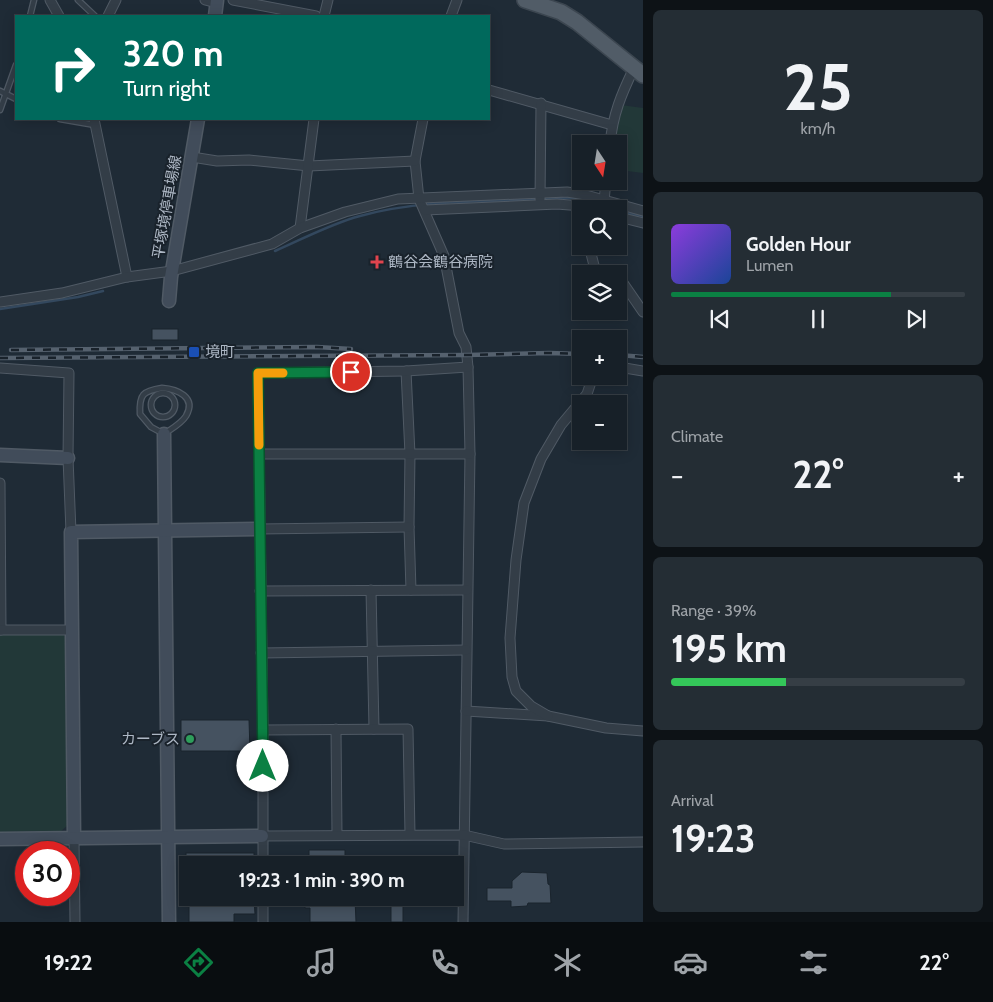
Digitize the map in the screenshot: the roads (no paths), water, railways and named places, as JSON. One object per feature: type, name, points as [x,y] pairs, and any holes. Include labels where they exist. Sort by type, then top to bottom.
[{"type":"main road","points":[[526,0],[561,12],[577,22],[640,72]]},
{"type":"street","points":[[50,0],[58,15]]},
{"type":"street","points":[[108,15],[116,0]]},
{"type":"street","points":[[233,0],[311,15]]},
{"type":"street","points":[[324,15],[328,0]]},
{"type":"street","points":[[451,15],[457,0]]},
{"type":"street","points":[[213,1],[214,15]]},
{"type":"street","points":[[611,135],[616,107],[640,72]]},
{"type":"street","points":[[490,90],[612,125]]},
{"type":"street","points":[[540,103],[541,204]]},
{"type":"street","name":"平塚境停車場線","points":[[169,301],[171,276],[198,120]]},
{"type":"street","points":[[300,228],[314,120]]},
{"type":"street","points":[[423,120],[415,161],[419,199],[444,256],[459,333],[466,347],[468,367],[470,454],[463,922]]},
{"type":"street","points":[[95,122],[127,277]]},
{"type":"street","points":[[192,157],[217,161],[249,160],[309,166],[415,161]]},
{"type":"street","points":[[0,302],[62,293],[127,277],[171,276],[272,244],[300,228],[345,212],[398,199],[567,192],[601,200]]},
{"type":"street","points":[[425,210],[541,204],[572,207]]},
{"type":"street","points":[[627,207],[643,211]]},
{"type":"street","points":[[627,219],[643,223]]},
{"type":"street","points":[[627,288],[643,312]]},
{"type":"street","points":[[262,856],[263,730],[258,373],[406,371],[468,367]]},
{"type":"street","points":[[0,368],[69,373],[68,458],[75,922]]},
{"type":"street","points":[[627,368],[643,370]]},
{"type":"street","points":[[406,371],[410,454],[409,527],[411,590]]},
{"type":"street","points":[[548,716],[531,706],[516,691],[512,677],[510,638],[516,560],[524,503],[541,460],[561,425],[587,394],[590,385]]},
{"type":"street","points":[[164,434],[169,922]]},
{"type":"street","points":[[259,454],[470,454]]},
{"type":"street","points":[[0,455],[68,458]]},
{"type":"street","points":[[0,483],[1,630],[72,630]]},
{"type":"street","points":[[70,532],[409,527]]},
{"type":"street","points":[[371,590],[374,729]]},
{"type":"street","points":[[260,591],[468,590]]},
{"type":"street","points":[[261,653],[466,650]]},
{"type":"street","points":[[466,711],[548,716],[606,728],[643,731]]},
{"type":"street","points":[[336,729],[337,835]]},
{"type":"street","points":[[263,730],[408,729],[410,834]]},
{"type":"street","points":[[0,838],[410,834],[464,835],[504,844],[643,842]]},
{"type":"street","points":[[263,906],[263,922]]},
{"type":"lane","points":[[30,15],[34,0]]},
{"type":"lane","points":[[78,0],[94,15]]},
{"type":"lane","points":[[0,110],[15,68]]},
{"type":"lane","points":[[0,91],[15,98]]},
{"type":"lane","points":[[72,120],[95,122]]},
{"type":"lane","points":[[162,388],[162,393]]},
{"type":"lane","points":[[162,388],[173,388],[181,392],[188,403],[188,412],[185,417],[164,434],[151,427],[140,414],[141,396],[146,392],[162,388]]},
{"type":"lane","points":[[162,393],[169,394],[175,402],[174,411],[169,416],[162,418],[157,416],[151,409],[150,404],[155,396],[162,393]]},
{"type":"lane","points":[[151,427],[157,416]]},
{"type":"lane","points":[[169,416],[176,426]]},
{"type":"waterway","points":[[543,198],[573,198],[579,200]]},
{"type":"waterway","points":[[275,251],[338,223],[382,211],[426,204],[538,199]]},
{"type":"waterway","points":[[627,213],[643,216]]},
{"type":"waterway","points":[[0,309],[78,297],[103,291]]},
{"type":"railway","points":[[11,350],[317,347],[351,349]]},
{"type":"railway","points":[[0,358],[572,354]]},
{"type":"railway","points":[[627,356],[643,357]]},
{"type":"place","name":"鶴谷会鶴谷病院","points":[[377,262]]},
{"type":"place","name":"境町","points":[[194,352]]},
{"type":"place","name":"カーブス","points":[[190,739]]}]
